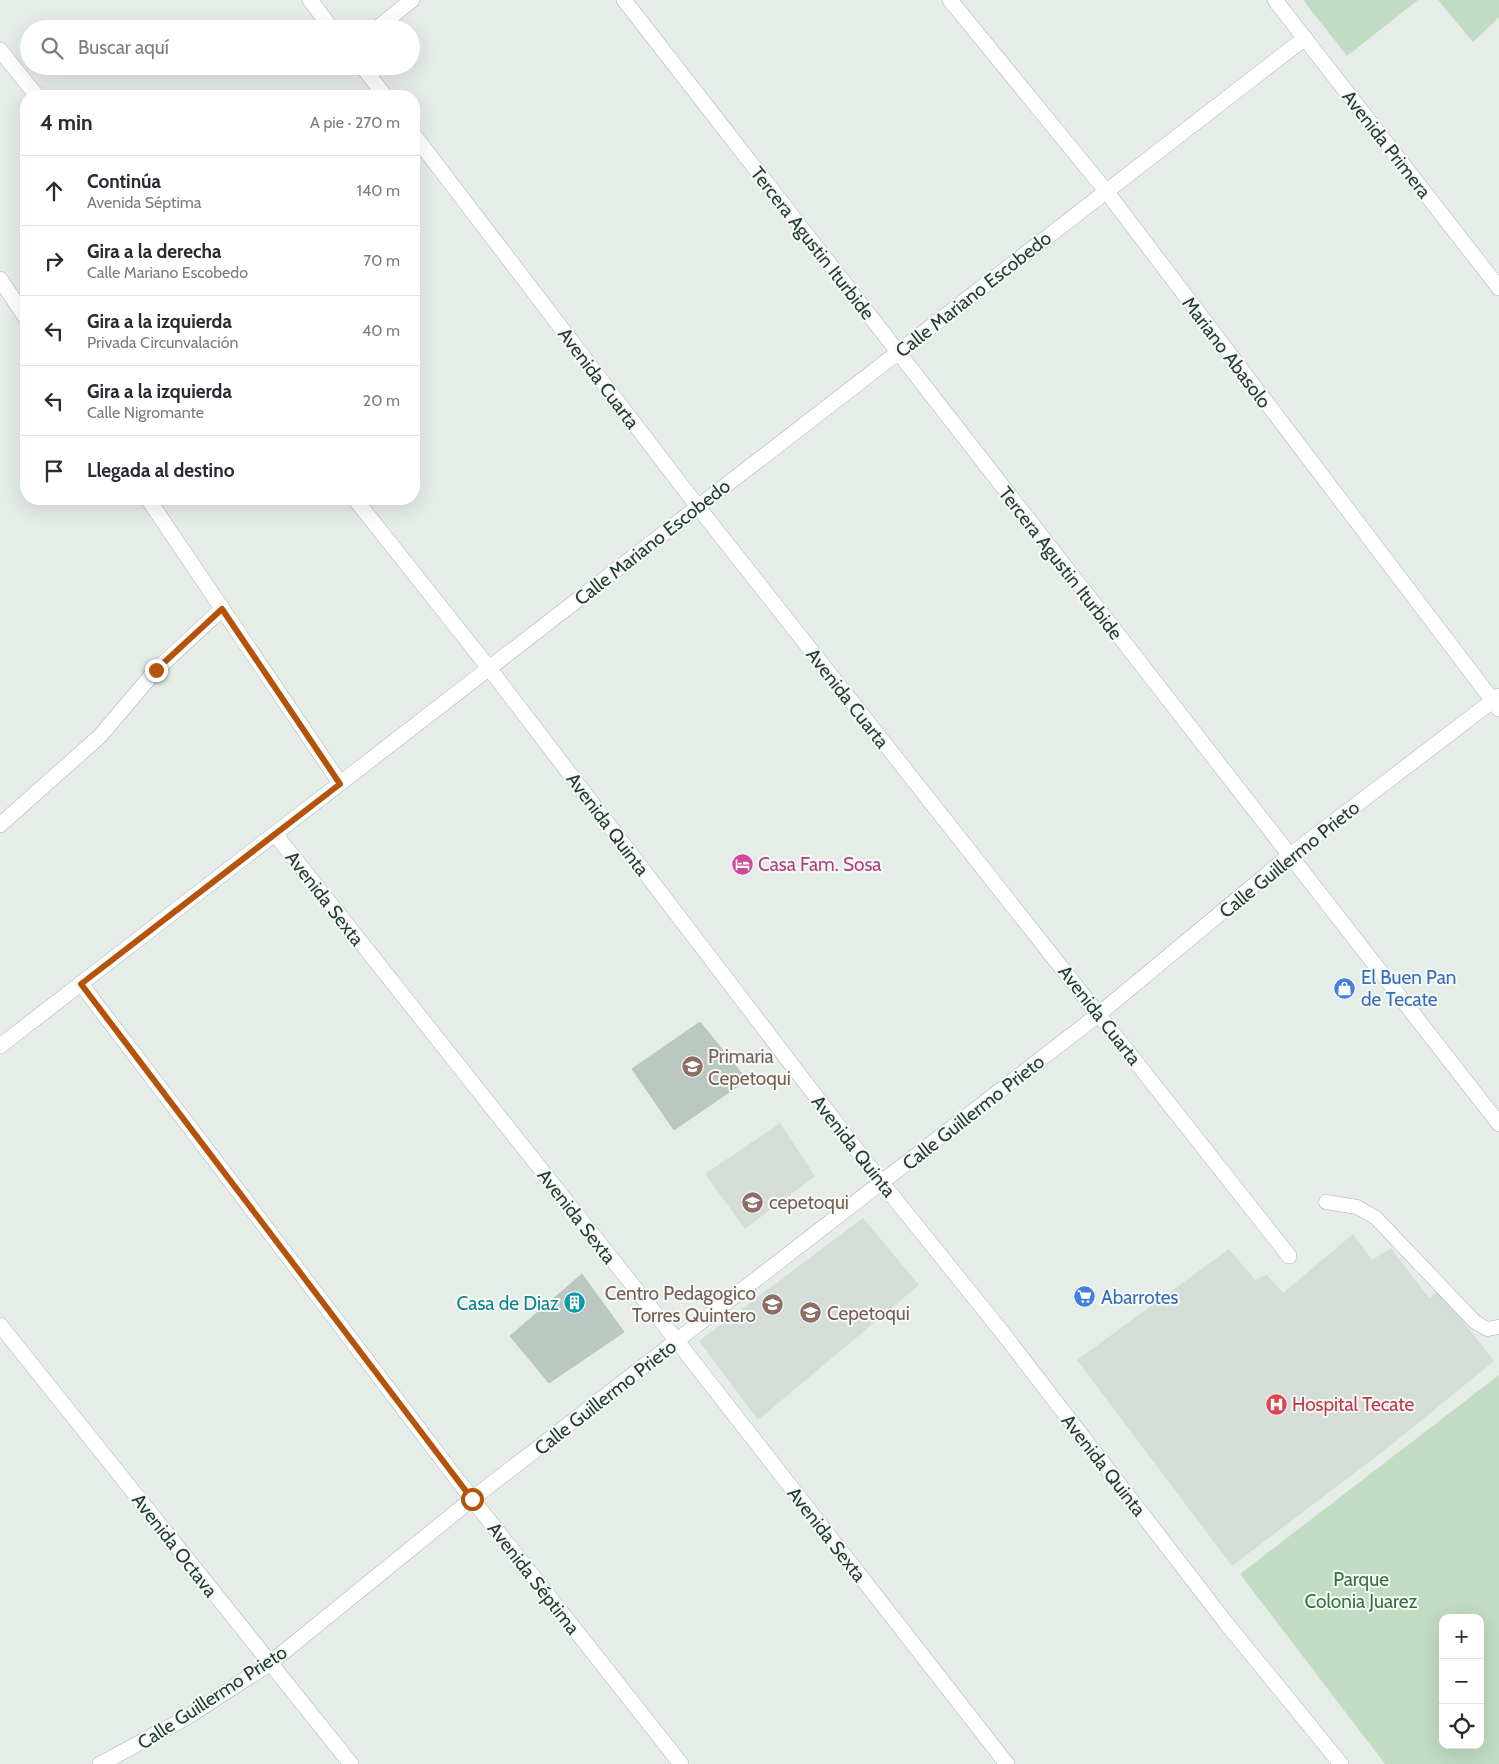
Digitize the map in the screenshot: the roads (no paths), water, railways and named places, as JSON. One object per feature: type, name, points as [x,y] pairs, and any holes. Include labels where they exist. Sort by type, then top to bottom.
[{"type":"street","points":[[310,0],[325,20]]},
{"type":"street","points":[[387,20],[412,0]]},
{"type":"street","name":"Tercera Agustin Iturbide","points":[[624,0],[1499,1124]]},
{"type":"street","name":"Mariano Abasolo","points":[[950,0],[1106,191],[1497,702]]},
{"type":"street","name":"Avenida Primera","points":[[1275,0],[1499,288]]},
{"type":"street","name":"Calle Mariano Escobedo","points":[[0,1046],[1305,38]]},
{"type":"street","points":[[0,50],[20,75]]},
{"type":"street","points":[[20,75],[32,90]]},
{"type":"street","points":[[369,75],[380,90]]},
{"type":"street","name":"Avenida Cuarta","points":[[420,143],[698,507],[1289,1256]]},
{"type":"street","points":[[0,279],[20,309]]},
{"type":"street","points":[[152,505],[340,784]]},
{"type":"street","name":"Avenida Quinta","points":[[361,505],[489,668],[882,1183],[1002,1332],[1226,1623],[1341,1764]]},
{"type":"street","points":[[0,825],[100,736],[156,670],[222,609]]},
{"type":"street","name":"Calle Guillermo Prieto","points":[[100,1764],[184,1719],[269,1664],[472,1499],[1098,1014],[1289,856],[1497,702]]},
{"type":"street","name":"Avenida Sexta","points":[[274,834],[677,1341],[1007,1764]]},
{"type":"street","name":"Avenida Séptima","points":[[81,984],[472,1499],[681,1764]]},
{"type":"street","name":"Avenida Octava","points":[[0,1325],[269,1664],[351,1764]]},
{"type":"lane","points":[[1326,1202],[1357,1207],[1376,1218],[1475,1322],[1487,1330],[1499,1327]]},
{"type":"place","name":"Casa Fam. Sosa","points":[[742,864]]},
{"type":"place","name":"El Buen Pan de Tecate","points":[[1345,988]]},
{"type":"place","name":"Primaria Cepetoqui","points":[[692,1067]]},
{"type":"place","name":"cepetoqui","points":[[753,1202]]},
{"type":"place","name":"Abarrotes","points":[[1085,1297]]},
{"type":"place","name":"Casa de Diaz","points":[[575,1303]]},
{"type":"place","name":"Centro Pedagogico Torres Quintero","points":[[772,1304]]},
{"type":"place","name":"Cepetoqui","points":[[811,1313]]},
{"type":"place","name":"Hospital Tecate","points":[[1276,1404]]},
{"type":"park label","name":"Parque Colonia Juarez","points":[[1361,1590]]}]
